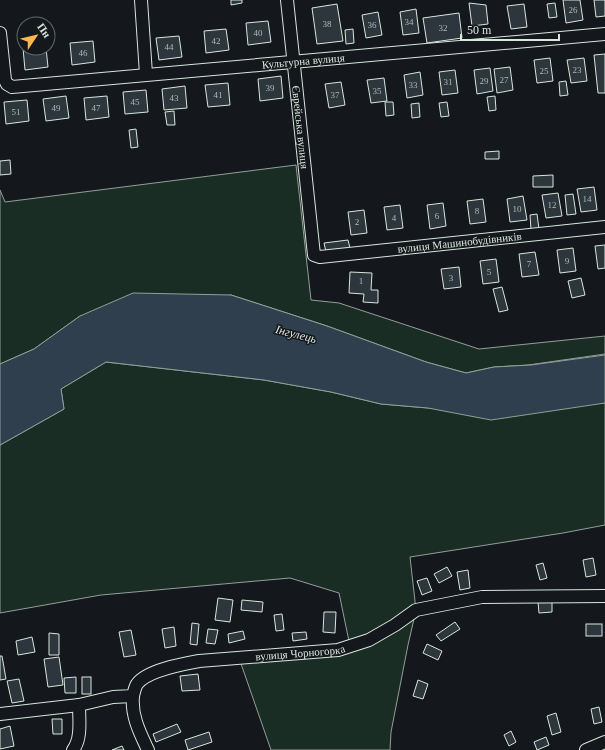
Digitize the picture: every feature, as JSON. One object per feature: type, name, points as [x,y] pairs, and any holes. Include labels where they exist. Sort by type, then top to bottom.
[{"type":"street","points":[[141,0],[146,74]]},
{"type":"street","name":"Єврейська вулиця","points":[[287,0],[314,255]]},
{"type":"street","name":"Культурна вулиця","points":[[0,33],[5,80],[7,84],[12,87],[605,34]]},
{"type":"street","name":"вулиця Машинобудівників","points":[[314,255],[320,257],[605,227]]},
{"type":"street","name":"вулиця Чорногорка","points":[[133,696],[136,685],[142,679],[168,667],[199,662],[338,650],[368,640],[395,625],[416,610],[482,597],[605,596]]},
{"type":"street","points":[[0,714],[80,705],[113,697],[133,696],[132,705],[135,719],[148,750]]},
{"type":"street","points":[[73,750],[77,744],[80,728],[80,705]]},
{"type":"street","points":[[586,750],[605,742]]},
{"type":"green space","points":[[296,165],[311,300],[339,303],[479,349],[605,336],[605,354],[528,365],[494,367],[466,373],[426,362],[327,326],[231,295],[80,316],[34,349],[0,364],[0,190],[5,202]]},
{"type":"green space","points":[[106,362],[264,380],[331,392],[381,404],[428,408],[605,403],[605,525],[410,557],[416,610],[391,732],[390,750],[271,750],[239,658],[350,646],[339,593],[290,578],[101,595],[0,613],[0,445],[64,409],[61,389]]},
{"type":"water","name":"Інгулець","points":[[133,293],[231,295],[327,326],[426,362],[466,373],[494,367],[531,365],[605,355],[605,403],[491,420],[428,408],[381,404],[331,392],[264,380],[106,362],[61,389],[64,409],[0,445],[0,364],[34,349],[80,316]]},
{"type":"building","points":[[231,0],[242,0],[242,3],[231,5]]},
{"type":"building","points":[[563,0],[580,0],[583,20],[566,23]]},
{"type":"building","points":[[594,0],[605,0],[605,16],[596,17]]},
{"type":"building","points":[[469,3],[486,5],[488,24],[472,26]]},
{"type":"building","points":[[555,3],[557,17],[549,18],[547,4]]},
{"type":"building","points":[[337,4],[343,41],[317,44],[312,8]]},
{"type":"building","points":[[524,4],[527,27],[511,29],[507,6]]},
{"type":"building","points":[[416,9],[419,33],[403,35],[400,12]]},
{"type":"building","points":[[378,12],[382,35],[366,38],[362,15]]},
{"type":"building","points":[[459,13],[462,38],[427,43],[423,18]]},
{"type":"building","points":[[268,21],[271,42],[248,45],[246,23]]},
{"type":"building","points":[[226,29],[229,50],[206,53],[204,31]]},
{"type":"building","points":[[353,29],[354,43],[346,44],[345,30]]},
{"type":"building","points":[[179,36],[182,57],[159,60],[156,38]]},
{"type":"building","points":[[93,41],[95,62],[72,65],[70,43]]},
{"type":"building","points":[[605,54],[605,93],[598,93],[594,55]]},
{"type":"building","points":[[24,56],[47,56],[48,67],[25,70]]},
{"type":"building","points":[[550,58],[553,81],[537,83],[534,60]]},
{"type":"building","points":[[584,58],[587,81],[571,83],[567,60]]},
{"type":"building","points":[[510,67],[513,90],[497,93],[494,69]]},
{"type":"building","points":[[490,68],[493,91],[477,94],[474,70]]},
{"type":"building","points":[[455,70],[458,93],[442,95],[439,72]]},
{"type":"building","points":[[420,72],[423,95],[407,98],[404,75]]},
{"type":"building","points":[[281,76],[283,98],[260,101],[258,79]]},
{"type":"building","points":[[384,78],[387,101],[371,103],[367,80]]},
{"type":"building","points":[[566,81],[568,95],[560,96],[559,82]]},
{"type":"building","points":[[341,82],[345,105],[329,108],[325,84]]},
{"type":"building","points":[[228,83],[230,105],[208,107],[205,85]]},
{"type":"building","points":[[185,86],[187,108],[164,110],[162,89]]},
{"type":"building","points":[[146,90],[148,112],[125,114],[123,92]]},
{"type":"building","points":[[66,96],[69,118],[46,121],[43,99]]},
{"type":"building","points":[[107,96],[109,117],[86,120],[84,98]]},
{"type":"building","points":[[495,96],[496,110],[489,111],[487,97]]},
{"type":"building","points":[[27,100],[29,121],[6,124],[4,102]]},
{"type":"building","points":[[385,102],[393,102],[394,115],[386,116]]},
{"type":"building","points":[[447,102],[449,116],[441,117],[439,103]]},
{"type":"building","points":[[419,103],[420,117],[412,118],[411,104]]},
{"type":"building","points":[[174,111],[175,125],[167,125],[165,112]]},
{"type":"building","points":[[136,129],[138,147],[131,148],[129,130]]},
{"type":"building","points":[[499,151],[499,159],[485,159],[485,152]]},
{"type":"building","points":[[10,160],[11,174],[0,175],[0,161]]},
{"type":"building","points":[[553,175],[553,187],[533,187],[533,176]]},
{"type":"building","points":[[594,187],[597,210],[581,212],[577,189]]},
{"type":"building","points":[[558,193],[562,216],[546,218],[542,195]]},
{"type":"building","points":[[573,194],[576,214],[567,215],[565,195]]},
{"type":"building","points":[[523,196],[527,220],[510,222],[507,199]]},
{"type":"building","points":[[483,199],[486,222],[470,224],[467,201]]},
{"type":"building","points":[[443,203],[446,226],[430,229],[427,205]]},
{"type":"building","points":[[400,205],[403,228],[387,230],[384,207]]},
{"type":"building","points":[[364,210],[367,233],[351,235],[348,212]]},
{"type":"building","points":[[537,214],[539,229],[531,230],[530,215]]},
{"type":"building","points":[[348,240],[350,248],[326,252],[324,243]]},
{"type":"building","points":[[605,245],[605,268],[598,269],[595,246]]},
{"type":"building","points":[[573,248],[576,271],[560,273],[557,250]]},
{"type":"building","points":[[535,252],[539,275],[522,277],[519,254]]},
{"type":"building","points":[[496,259],[499,282],[483,284],[480,261]]},
{"type":"building","points":[[459,267],[461,287],[444,289],[441,269]]},
{"type":"building","points":[[350,272],[372,273],[371,290],[378,290],[378,303],[363,302],[364,294],[349,293]]},
{"type":"building","points":[[581,278],[585,295],[572,298],[568,281]]},
{"type":"building","points":[[502,287],[508,310],[499,312],[493,289]]},
{"type":"building","points":[[593,558],[596,575],[586,577],[583,560]]},
{"type":"building","points":[[543,563],[547,578],[540,580],[536,565]]},
{"type":"building","points":[[447,567],[452,576],[439,583],[434,574]]},
{"type":"building","points":[[468,570],[470,588],[460,590],[457,572]]},
{"type":"building","points":[[427,578],[432,591],[422,595],[417,581]]},
{"type":"building","points":[[218,598],[233,600],[230,622],[215,620]]},
{"type":"building","points":[[242,600],[263,602],[262,612],[241,610]]},
{"type":"building","points":[[538,602],[552,602],[552,612],[539,613]]},
{"type":"building","points":[[324,612],[336,612],[335,633],[323,632]]},
{"type":"building","points":[[282,614],[284,630],[276,631],[274,615]]},
{"type":"building","points":[[455,622],[460,629],[441,641],[436,635]]},
{"type":"building","points":[[192,623],[199,624],[197,645],[190,644]]},
{"type":"building","points":[[586,624],[602,624],[602,636],[586,636]]},
{"type":"building","points":[[174,627],[176,646],[165,648],[162,629]]},
{"type":"building","points":[[208,629],[218,630],[215,644],[206,643]]},
{"type":"building","points":[[131,630],[136,655],[124,657],[119,632]]},
{"type":"building","points":[[243,631],[245,639],[229,643],[228,634]]},
{"type":"building","points":[[306,632],[307,639],[293,641],[292,633]]},
{"type":"building","points":[[49,633],[59,634],[59,655],[49,655]]},
{"type":"building","points":[[32,637],[35,652],[18,655],[16,641]]},
{"type":"building","points":[[427,644],[442,651],[438,660],[423,653]]},
{"type":"building","points":[[0,656],[2,656],[6,679],[0,680]]},
{"type":"building","points":[[59,657],[63,685],[48,687],[44,659]]},
{"type":"building","points":[[198,674],[200,690],[182,691],[180,676]]},
{"type":"building","points":[[76,677],[76,693],[65,693],[64,678]]},
{"type":"building","points":[[82,677],[91,677],[91,694],[82,694]]},
{"type":"building","points":[[19,679],[24,701],[12,703],[7,681]]},
{"type":"building","points":[[418,680],[428,684],[423,699],[413,696]]},
{"type":"building","points":[[599,707],[602,722],[594,724],[591,709]]},
{"type":"building","points":[[556,713],[561,732],[552,735],[547,716]]},
{"type":"building","points":[[52,719],[62,719],[62,734],[53,734]]},
{"type":"building","points":[[177,724],[181,732],[156,742],[153,734]]},
{"type":"building","points":[[10,726],[14,746],[0,749],[0,729]]},
{"type":"building","points":[[511,731],[516,742],[509,746],[504,735]]},
{"type":"building","points":[[209,732],[212,742],[188,750],[185,740]]},
{"type":"building","points":[[546,737],[549,745],[537,750],[534,742]]},
{"type":"building","points":[[122,746],[124,750],[112,750]]}]
